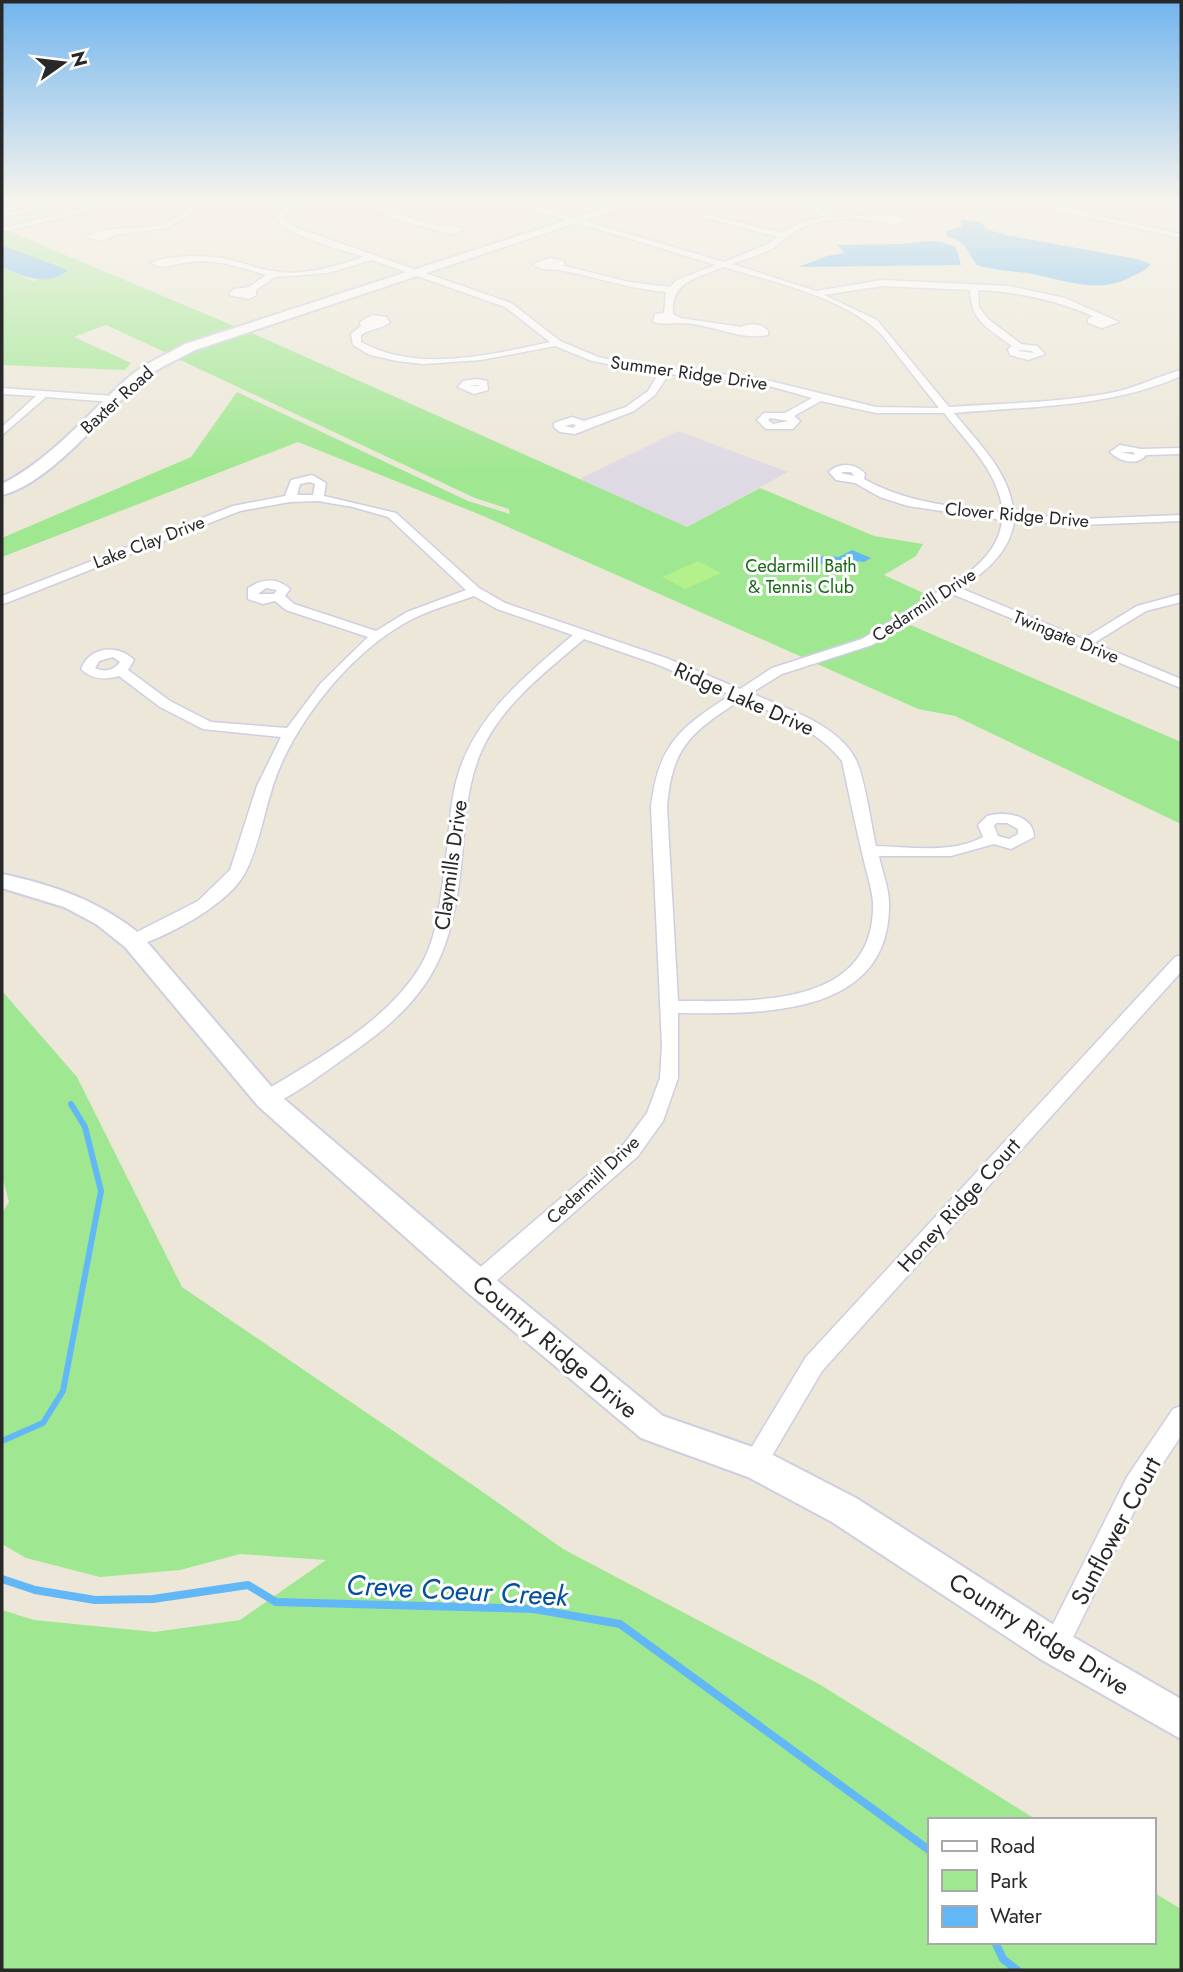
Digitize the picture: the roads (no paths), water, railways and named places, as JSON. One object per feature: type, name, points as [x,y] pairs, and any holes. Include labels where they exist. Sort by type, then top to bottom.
[{"type":"main road","name":"Baxter Road","points":[[2,490],[48,462],[146,370],[203,341],[357,291]]},
{"type":"main road","name":"Country Ridge Drive","points":[[2,881],[47,891],[112,922],[133,940],[267,1099],[478,1283],[652,1427],[755,1463],[844,1510],[1055,1647],[1181,1720]]},
{"type":"street","name":"Summer Ridge Drive","points":[[466,291],[524,313],[554,344],[573,353],[612,363],[753,379],[818,398],[883,411],[947,410],[1073,401],[1176,380],[1181,373]]},
{"type":"street","points":[[671,291],[667,302],[673,317],[741,330]]},
{"type":"street","points":[[812,291],[860,314],[884,332],[996,472],[1007,491],[1009,517]]},
{"type":"street","points":[[819,293],[830,291]]},
{"type":"street","points":[[974,291],[978,314],[1019,347]]},
{"type":"street","points":[[1006,291],[1038,294],[1071,303],[1098,317]]},
{"type":"street","points":[[367,326],[356,334],[356,343],[372,352],[419,359],[460,360],[499,356],[554,344]]},
{"type":"street","points":[[460,360],[461,380],[466,383]]},
{"type":"street","points":[[584,425],[619,414],[642,402],[652,393],[666,370]]},
{"type":"street","points":[[2,391],[113,399]]},
{"type":"street","points":[[2,432],[44,394]]},
{"type":"street","points":[[787,416],[818,398]]},
{"type":"street","points":[[1140,452],[1181,451]]},
{"type":"street","name":"Clover Ridge Drive","points":[[859,480],[884,495],[912,504],[1009,517],[1081,522],[1181,518]]},
{"type":"street","name":"Ridge Lake Drive","points":[[295,499],[318,498],[375,508],[392,515],[475,591],[517,614],[661,661],[738,693],[809,725],[835,743],[849,761],[881,902],[877,940],[868,957],[843,984],[826,994],[792,1004],[671,1007]]},
{"type":"street","name":"Lake Clay Drive","points":[[2,600],[218,514],[258,504],[295,499]]},
{"type":"street","name":"Cedarmill Drive","points":[[478,1283],[631,1150],[656,1116],[669,1078],[671,1007],[659,807],[662,775],[676,747],[688,731],[738,693],[794,663],[867,642],[951,590],[988,564],[1008,528],[1009,517]]},
{"type":"street","name":"Twingate Drive","points":[[951,590],[1181,684]]},
{"type":"street","points":[[133,940],[213,900],[231,882],[246,850],[262,794],[290,733],[316,697],[379,636],[409,616],[475,591]]},
{"type":"street","points":[[278,597],[290,607],[379,636]]},
{"type":"street","points":[[1084,644],[1142,607],[1181,598]]},
{"type":"street","name":"Claymills Drive","points":[[267,1099],[362,1035],[414,989],[430,966],[441,939],[447,909],[460,796],[466,771],[478,742],[507,700],[580,636]]},
{"type":"street","points":[[121,671],[183,715],[208,726],[290,733]]},
{"type":"street","points":[[871,851],[961,850],[981,847],[992,839]]},
{"type":"street","name":"Honey Ridge Court","points":[[755,1463],[814,1364],[1181,961]]},
{"type":"street","name":"Sunflower Court","points":[[1055,1647],[1135,1485],[1181,1417]]},
{"type":"water","points":[[852,550],[871,558],[864,562],[858,561],[840,572],[817,562],[822,556],[839,557]]},
{"type":"waterway","points":[[2,1441],[43,1423],[63,1391],[101,1191],[85,1127],[71,1104]]},
{"type":"waterway","name":"Creve Coeur Creek","points":[[2,1579],[35,1590],[95,1600],[153,1599],[248,1585],[276,1602],[534,1609],[620,1624],[928,1849]]},
{"type":"waterway","name":"Creve Coeur Creek","points":[[996,1944],[1003,1959],[1017,1970]]},
{"type":"park label","name":"Cedarmill Bath & Tennis Club","points":[[801,576]]}]
